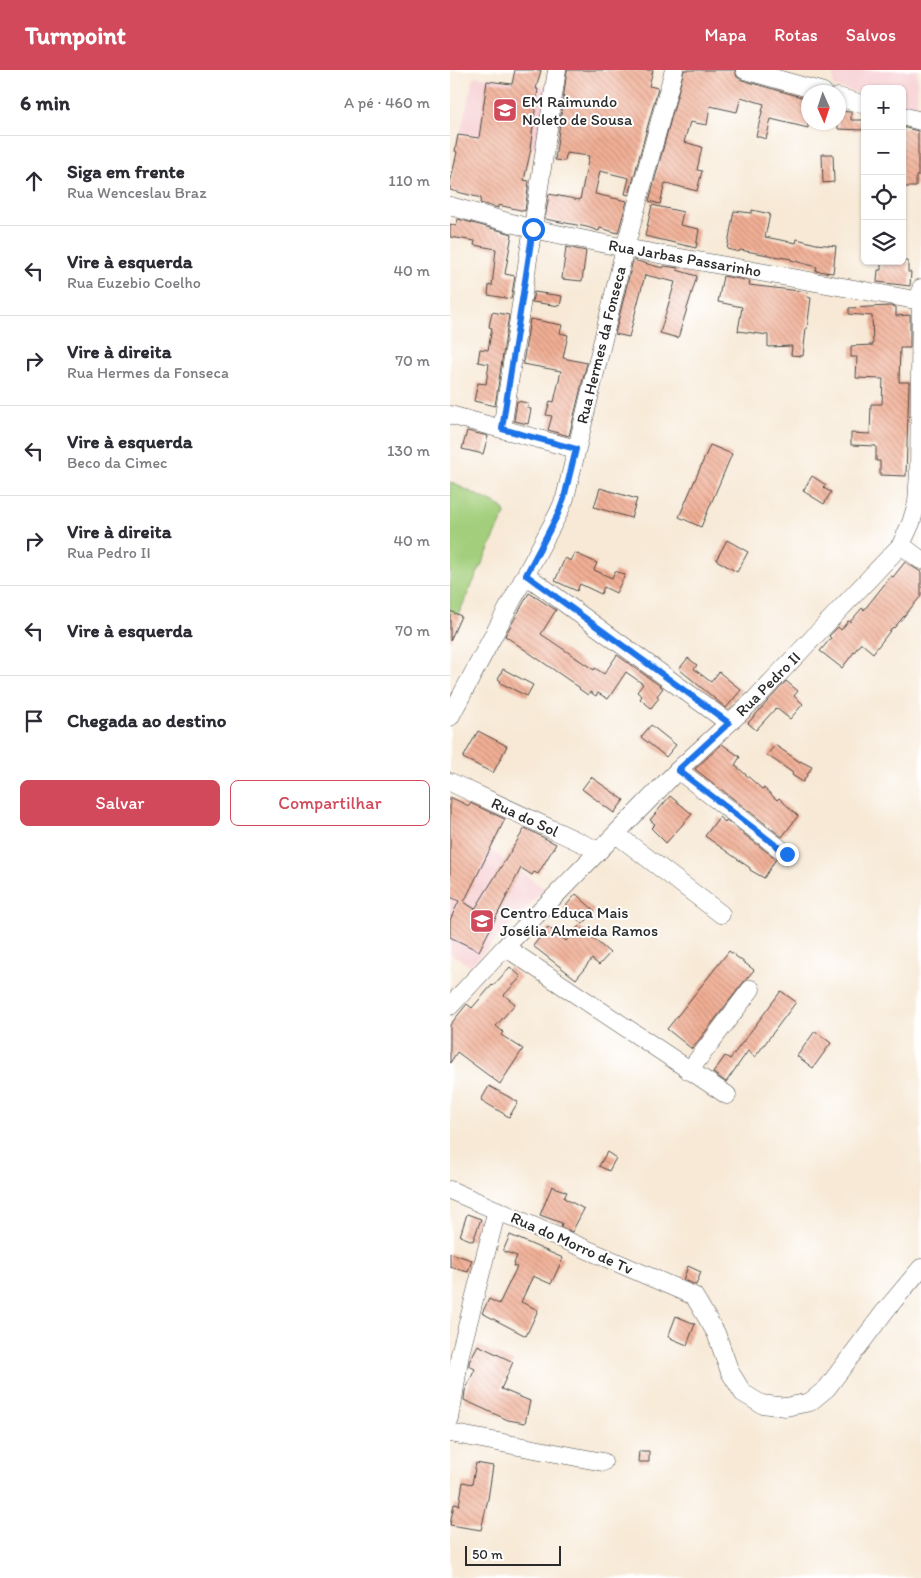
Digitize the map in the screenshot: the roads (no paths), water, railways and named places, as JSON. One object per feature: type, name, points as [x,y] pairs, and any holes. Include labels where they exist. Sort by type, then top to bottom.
[{"type":"street","points":[[502,429],[558,70]]},
{"type":"street","name":"Rua Hermes da Fonseca","points":[[450,716],[558,514],[564,498],[625,248],[674,70]]},
{"type":"street","points":[[745,70],[801,86]]},
{"type":"street","points":[[846,99],[861,104]]},
{"type":"street","points":[[906,117],[921,121]]},
{"type":"street","name":"Rua Jarbas Passarinho","points":[[450,206],[533,229],[625,248],[921,301]]},
{"type":"street","name":"Rua Pedro II","points":[[450,1006],[678,770],[755,699],[901,545],[911,523],[917,503],[920,471],[921,288]]},
{"type":"street","points":[[450,414],[576,449]]},
{"type":"street","points":[[901,545],[921,560]]},
{"type":"street","points":[[526,575],[729,723]]},
{"type":"street","points":[[678,770],[787,854]]},
{"type":"street","name":"Rua do Sol","points":[[450,782],[599,852]]},
{"type":"street","points":[[616,834],[721,914]]},
{"type":"street","points":[[505,947],[726,1095]]},
{"type":"street","points":[[690,1071],[752,989]]},
{"type":"street","name":"Rua do Morro de Tv","points":[[450,1190],[694,1296],[716,1334],[730,1372],[743,1393],[761,1404],[786,1407],[810,1402],[827,1388],[885,1311],[921,1268]]},
{"type":"street","points":[[450,1419],[460,1354],[497,1210]]},
{"type":"street","points":[[450,1433],[603,1462]]},
{"type":"place","name":"EM Raimundo Noleto de Sousa","points":[[505,110]]},
{"type":"place","name":"Centro Educa Mais Josélia Almeida Ramos","points":[[482,921]]}]
